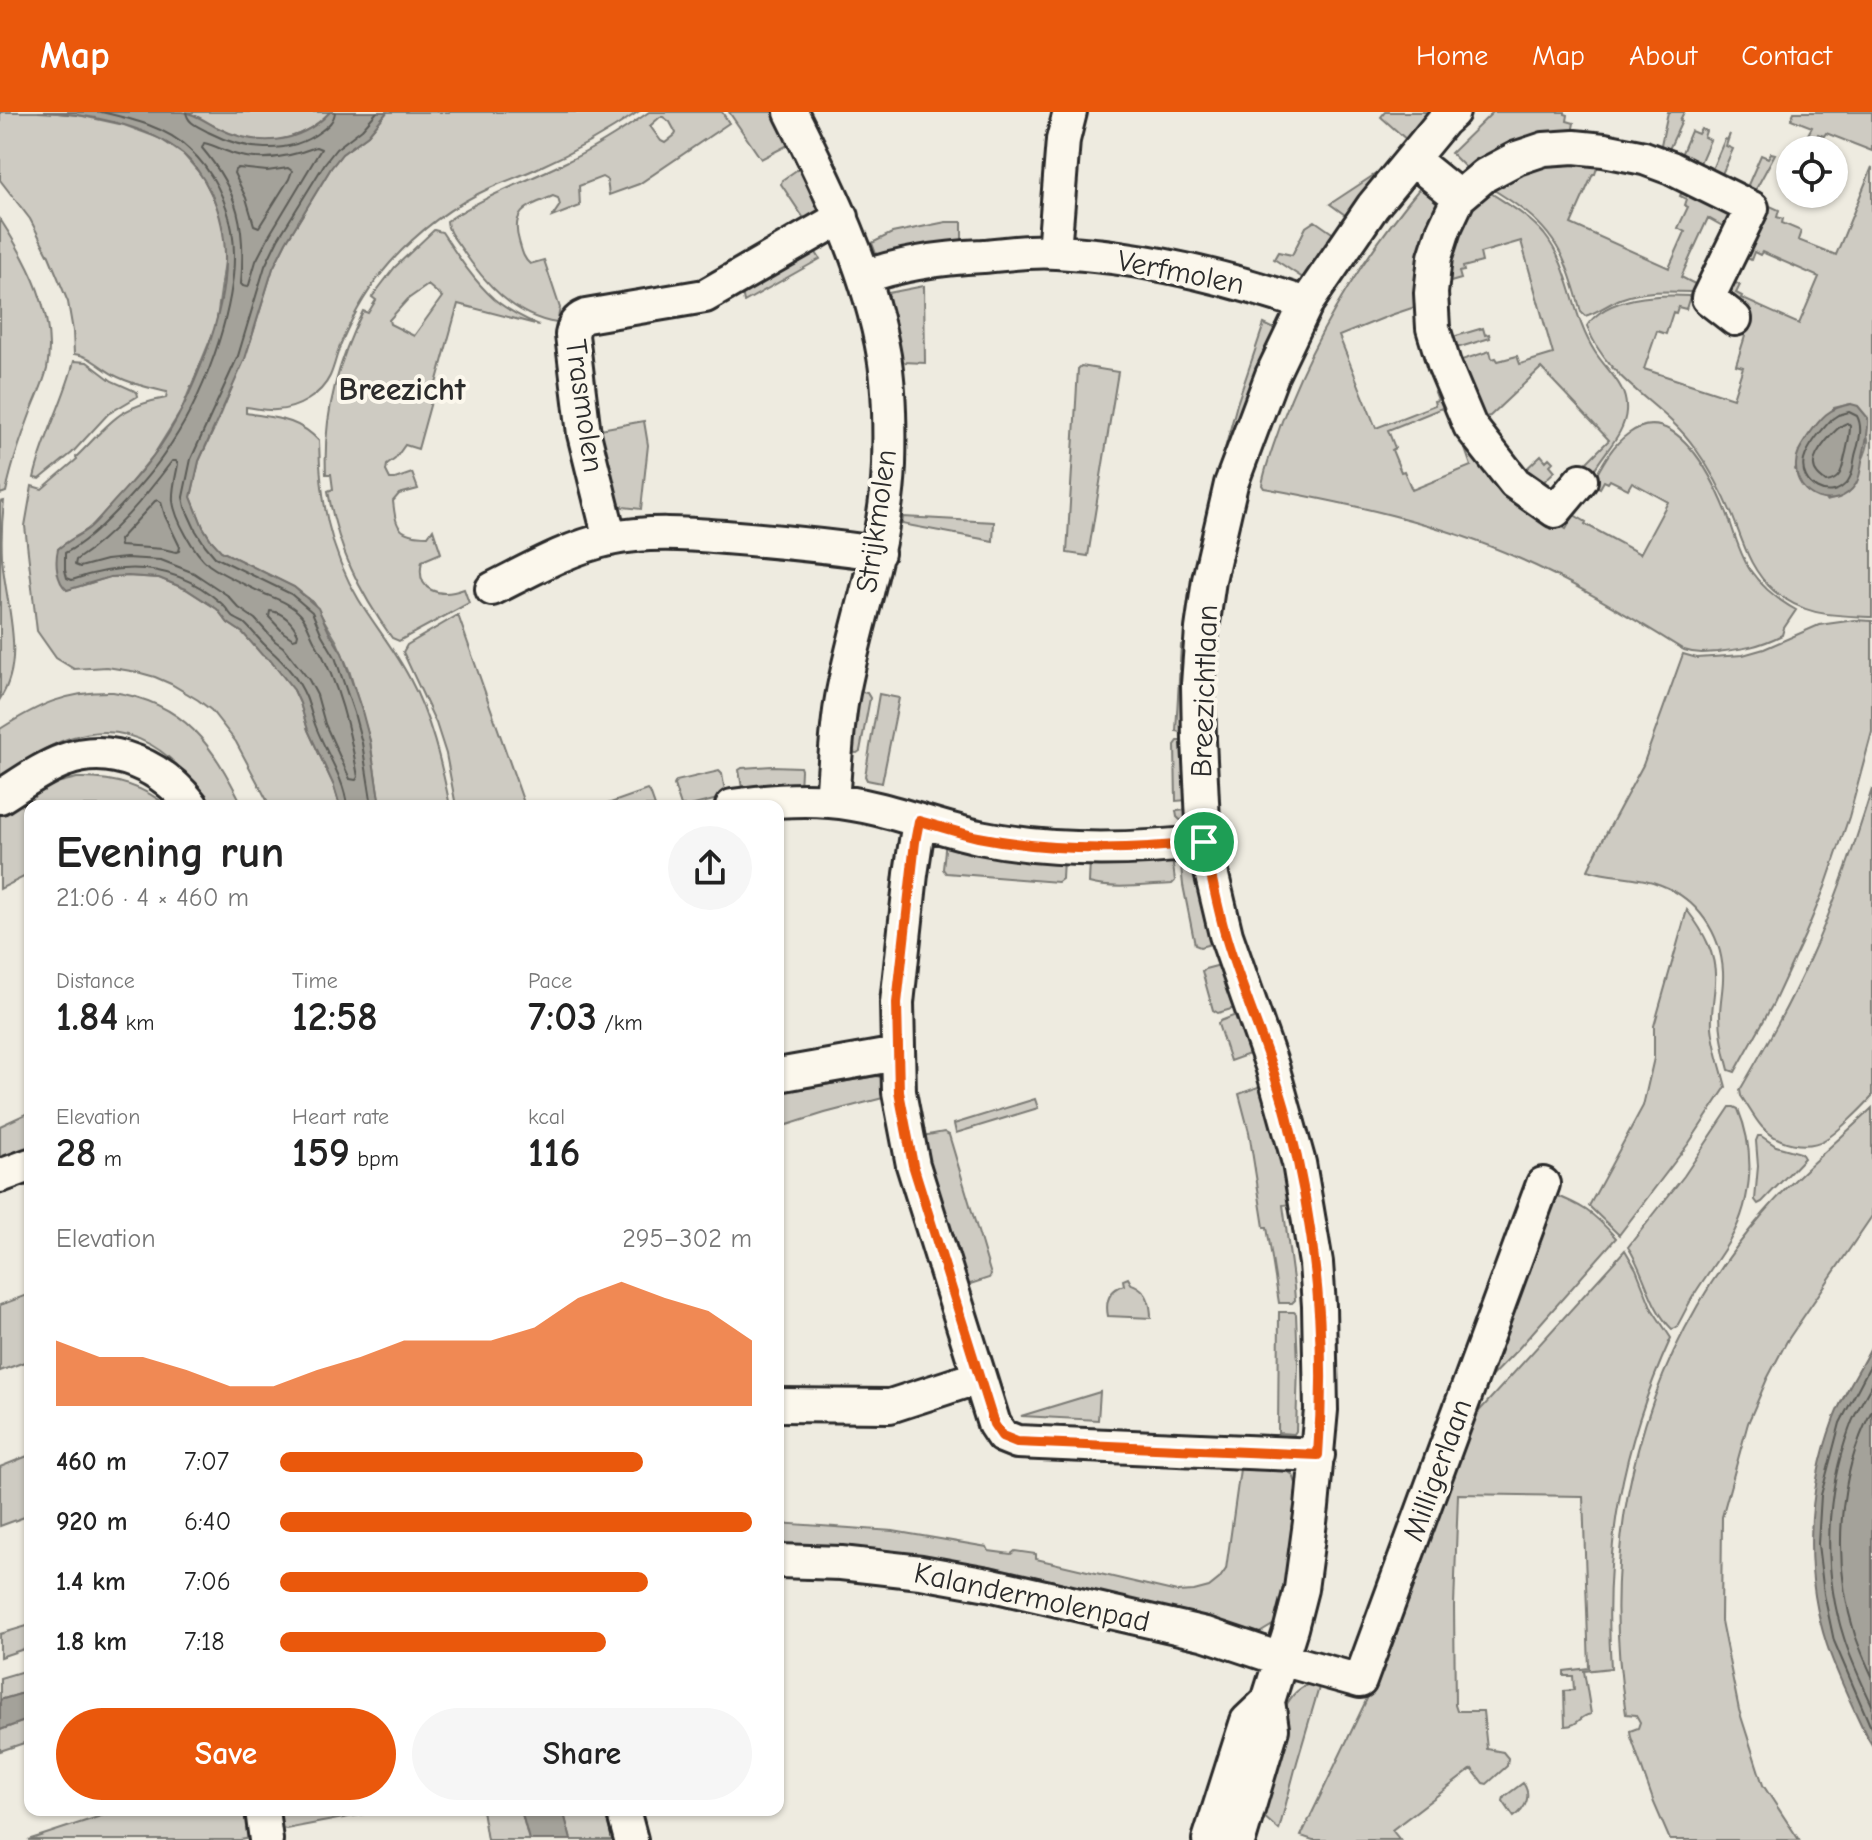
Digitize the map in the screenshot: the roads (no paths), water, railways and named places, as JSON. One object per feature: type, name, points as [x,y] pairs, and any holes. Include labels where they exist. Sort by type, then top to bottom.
[{"type":"street","name":"Strijkmolen","points":[[791,112],[842,217],[864,277],[881,344],[887,387],[889,468],[878,553],[842,699],[832,801]]},
{"type":"street","points":[[1054,252],[1063,140],[1070,112]]},
{"type":"street","name":"Breezichtlaan","points":[[1239,1840],[1272,1729],[1268,1701],[1301,1589],[1321,1410],[1319,1306],[1309,1212],[1286,1114],[1226,935],[1204,842],[1198,685],[1202,629],[1219,532],[1240,460],[1272,375],[1306,304],[1373,206],[1453,112]]},
{"type":"street","points":[[1581,480],[1555,511],[1515,483],[1470,426],[1444,364],[1433,328],[1431,293],[1435,257],[1459,197],[1485,175],[1517,158],[1544,149],[1574,147],[1604,150],[1644,158],[1671,168],[1752,208],[1708,298],[1735,319]]},
{"type":"street","points":[[1412,159],[1459,197]]},
{"type":"street","name":"Trasmolen","points":[[610,539],[584,434],[572,335],[578,319],[705,296],[842,217]]},
{"type":"street","name":"Verfmolen","points":[[864,277],[891,267],[936,259],[1054,252],[1172,267],[1238,282],[1306,304]]},
{"type":"street","points":[[492,589],[567,552],[610,539],[649,534],[806,543],[878,553]]},
{"type":"street","points":[[0,797],[65,760],[79,755],[101,754],[122,757],[152,768],[187,800]]},
{"type":"street","points":[[784,800],[832,801],[978,837],[1029,845],[1119,849],[1204,842]]},
{"type":"street","points":[[919,821],[897,1003],[899,1092],[913,1165],[994,1424],[1002,1436],[1017,1442],[1318,1455]]},
{"type":"street","points":[[784,1074],[897,1054]]},
{"type":"street","points":[[0,1176],[24,1167]]},
{"type":"street","name":"Milligerlaan","points":[[1281,1659],[1360,1681],[1543,1184]]},
{"type":"street","points":[[784,1405],[890,1406],[979,1377]]},
{"type":"street","name":"Kalandermolenpad","points":[[784,1561],[868,1566],[988,1584],[1206,1634],[1281,1659]]},
{"type":"street","name":"Breezichtlaan","points":[[1209,1840],[1247,1721],[1268,1701]]},
{"type":"street","points":[[263,1816],[266,1840]]},
{"type":"street","points":[[625,1816],[631,1840]]},
{"type":"water","points":[[38,112],[182,112],[246,138],[276,140],[304,132],[330,112],[387,112],[368,135],[342,154],[331,168],[286,242],[273,268],[245,359],[199,461],[191,497],[203,527],[221,551],[294,587],[318,608],[342,653],[362,711],[379,800],[338,800],[294,690],[270,660],[243,633],[228,623],[217,609],[186,589],[159,578],[110,577],[67,590],[61,582],[57,565],[58,549],[91,527],[137,476],[162,444],[183,406],[213,334],[225,273],[223,232],[218,212],[211,193],[191,162],[152,135],[114,122]]},
{"type":"water","points":[[1851,404],[1858,406],[1868,418],[1858,479],[1848,493],[1838,498],[1818,498],[1809,493],[1797,476],[1798,453],[1826,415]]},
{"type":"water","points":[[1872,1345],[1872,1745],[1835,1668],[1819,1618],[1811,1561],[1811,1532],[1824,1448],[1841,1402]]},
{"type":"water","points":[[24,1693],[24,1721],[0,1730],[0,1700]]},
{"type":"water","points":[[523,1816],[565,1816],[571,1840],[529,1840]]},
{"type":"district","name":"Breezicht","points":[[402,389]]}]
